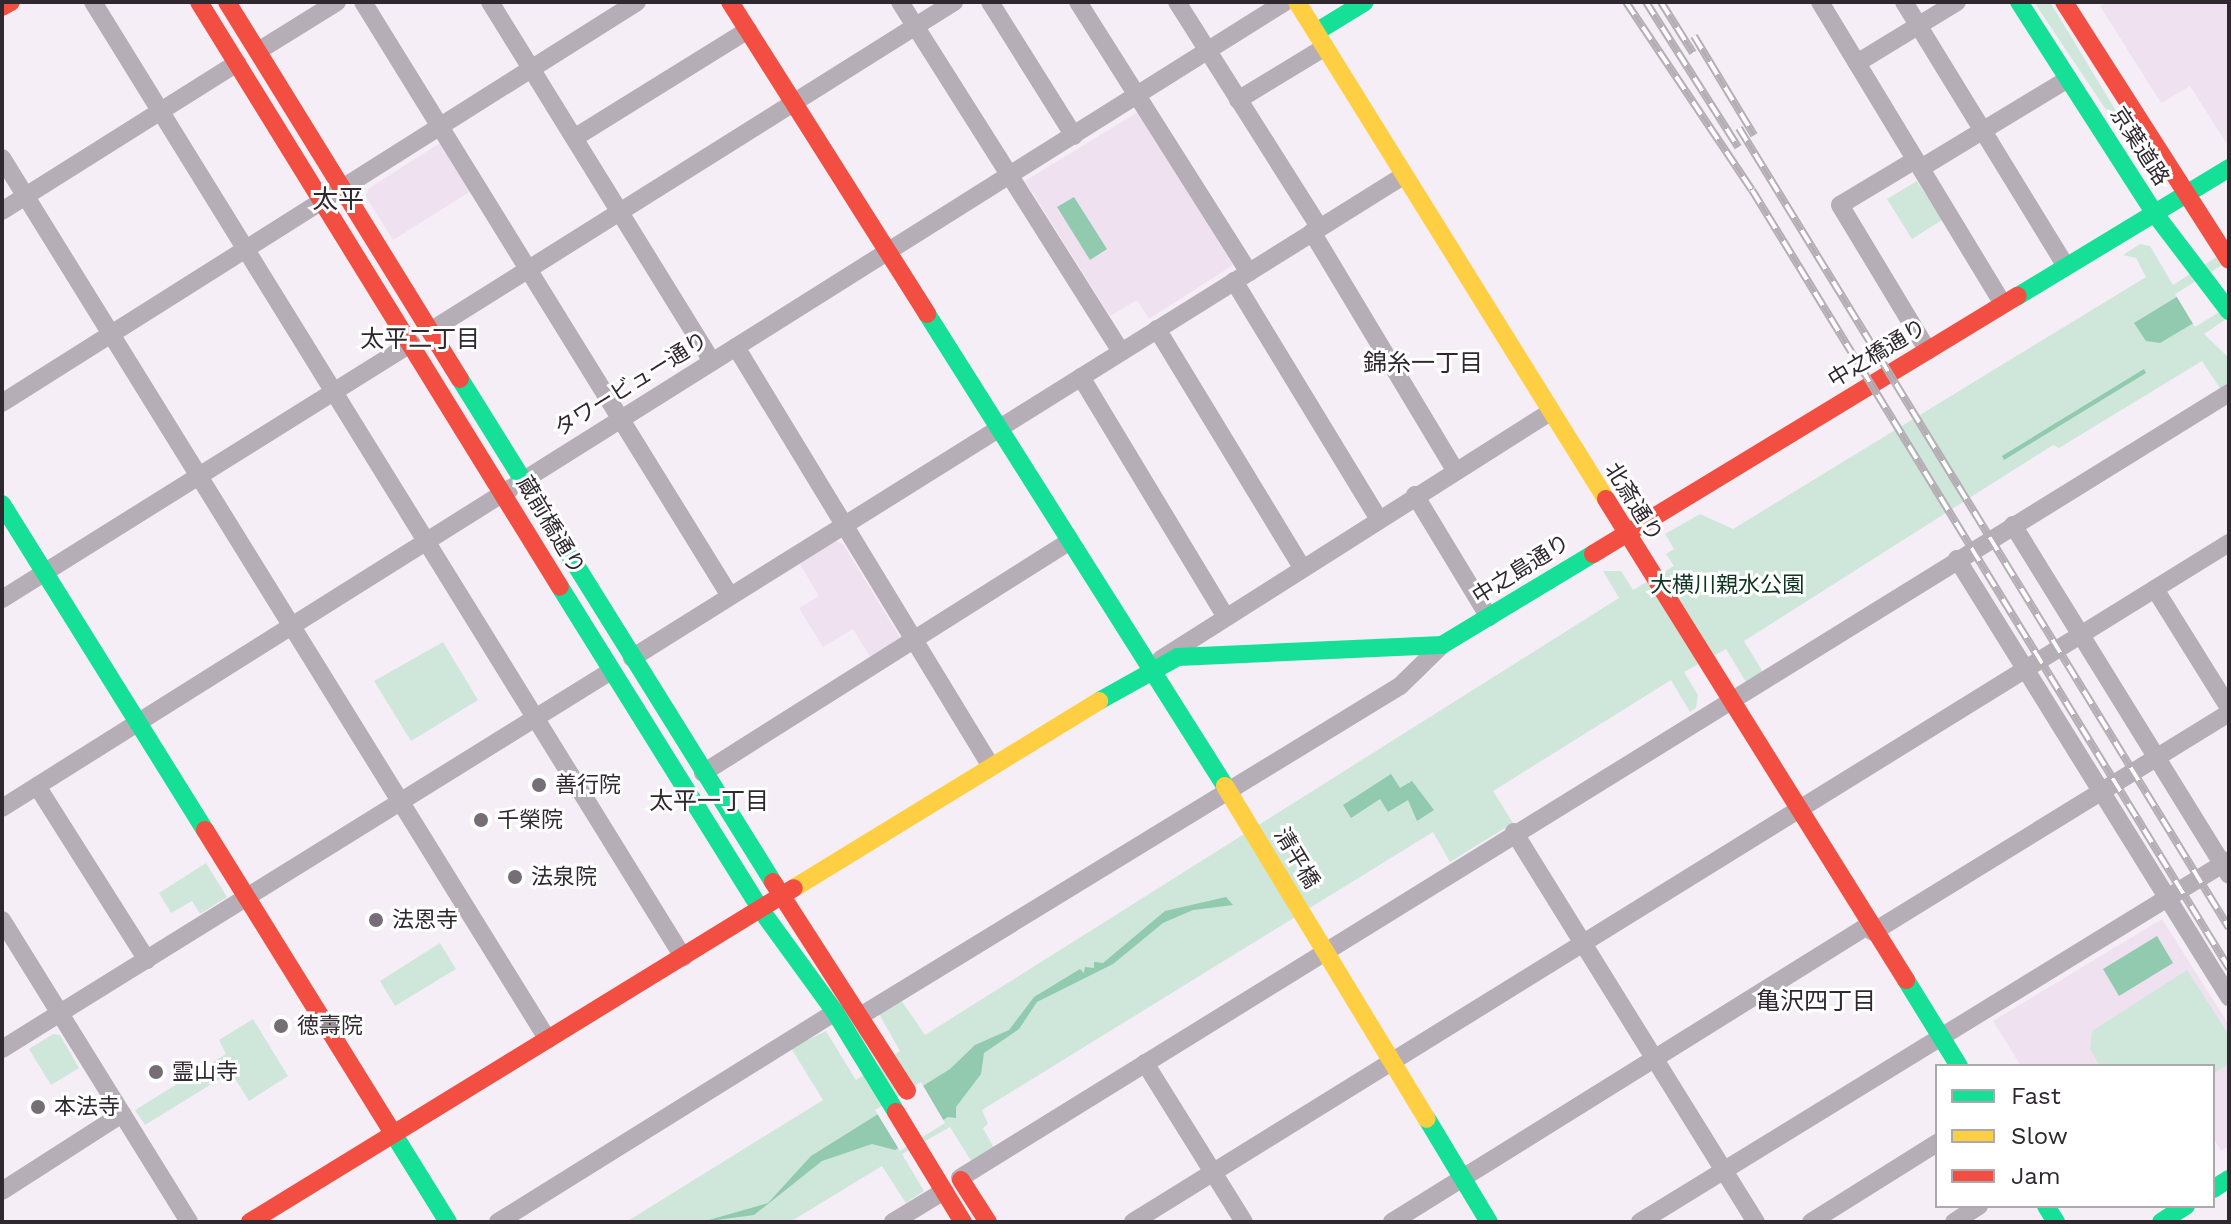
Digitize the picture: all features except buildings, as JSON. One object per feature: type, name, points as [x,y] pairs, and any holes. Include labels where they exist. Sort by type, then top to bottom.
[{"type":"main road","points":[[2,7],[11,2]]},
{"type":"main road","name":"蔵前橋通り","points":[[199,2],[412,343],[611,671],[761,910],[835,1012],[944,1191]]},
{"type":"main road","name":"蔵前橋通り","points":[[227,2],[703,773],[781,897],[862,1015],[960,1178]]},
{"type":"main road","name":"清平橋","points":[[730,2],[1228,791],[1489,1222]]},
{"type":"main road","name":"北斎通り","points":[[1297,2],[1797,811],[1958,1064]]},
{"type":"main road","points":[[1320,39],[1365,2]]},
{"type":"main road","name":"京葉道路","points":[[2019,2],[2155,214],[2229,311]]},
{"type":"main road","name":"京葉道路","points":[[2064,2],[2226,255]]},
{"type":"main road","name":"中之橋通り","points":[[1625,533],[2229,168]]},
{"type":"main road","points":[[2,504],[448,1222]]},
{"type":"main road","name":"中之島通り","points":[[1442,645],[1625,533]]},
{"type":"main road","points":[[250,1222],[1151,669],[1178,657],[1442,645]]},
{"type":"main road","points":[[960,1178],[988,1222]]},
{"type":"main road","points":[[944,1191],[963,1222]]},
{"type":"main road","points":[[2161,1222],[2183,1208]]},
{"type":"street","points":[[93,2],[683,957]]},
{"type":"street","points":[[258,51],[337,2]]},
{"type":"street","points":[[363,2],[730,596]]},
{"type":"street","points":[[490,2],[712,362]]},
{"type":"street","points":[[2,403],[637,2]]},
{"type":"street","points":[[900,2],[1121,352]]},
{"type":"street","points":[[430,331],[954,2]]},
{"type":"street","points":[[990,2],[1074,136]]},
{"type":"street","points":[[1078,2],[1137,95],[1378,518]]},
{"type":"street","points":[[1177,2],[1316,230],[1455,470]]},
{"type":"street","name":"タワービュー通り","points":[[2,808],[1285,2]]},
{"type":"street","points":[[1820,2],[2003,304]]},
{"type":"street","points":[[1904,2],[2066,266]]},
{"type":"street","points":[[1857,63],[1957,2]]},
{"type":"street","points":[[574,138],[748,30]]},
{"type":"street","points":[[1238,100],[1320,39]]},
{"type":"street","points":[[2,211],[237,63]]},
{"type":"street","points":[[1928,351],[1840,205],[1985,130],[2068,79]]},
{"type":"street","points":[[2,158],[548,1040]]},
{"type":"street","points":[[632,658],[1403,176]]},
{"type":"street","points":[[1157,329],[1301,566]]},
{"type":"street","points":[[2,599],[412,343]]},
{"type":"street","points":[[736,347],[991,767]]},
{"type":"street","points":[[1081,377],[1224,614]]},
{"type":"street","points":[[960,1178],[1514,832],[1726,695],[2229,393]]},
{"type":"street","points":[[1151,669],[1173,647],[1224,614],[1550,412]]},
{"type":"street","points":[[1415,495],[1489,617]]},
{"type":"street","points":[[1640,1222],[2168,898],[2227,866],[2013,525]]},
{"type":"street","points":[[703,773],[1070,541]]},
{"type":"street","points":[[1133,1222],[2229,543]]},
{"type":"street","points":[[1957,559],[2229,997]]},
{"type":"street","points":[[1392,1222],[1655,1058],[2102,792],[2229,711],[2155,589]]},
{"type":"street","points":[[862,1015],[1400,686],[1442,645]]},
{"type":"street","points":[[2,1049],[611,671]]},
{"type":"street","points":[[37,786],[147,960]]},
{"type":"street","points":[[1514,832],[1756,1222]]},
{"type":"street","points":[[2,920],[189,1222]]},
{"type":"street","points":[[498,1222],[835,1012]]},
{"type":"street","points":[[1145,1063],[1244,1222]]},
{"type":"street","points":[[2,1191],[122,1114]]},
{"type":"street","points":[[1811,1222],[1935,1144]]},
{"type":"street","points":[[893,1222],[944,1191]]},
{"type":"street","points":[[1954,1222],[1976,1208]]},
{"type":"shaded area","points":[[2107,2],[2229,2],[2229,147],[2190,86],[2161,103],[2100,6]]},
{"type":"shaded area","points":[[1138,112],[1233,265],[1149,319],[1137,300],[1110,316],[1025,181]]},
{"type":"shaded area","points":[[440,143],[471,191],[393,240],[366,197],[368,189]]},
{"type":"shaded area","points":[[1074,197],[1107,249],[1090,260],[1057,207]]},
{"type":"shaded area","points":[[2229,265],[2229,302],[2160,343],[2146,341],[2134,323]]},
{"type":"shaded area","points":[[2144,369],[2146,373],[2004,460],[2002,456]]},
{"type":"shaded area","points":[[836,541],[843,544],[901,639],[871,658],[853,629],[823,647],[799,608],[819,596],[799,563]]},
{"type":"shaded area","points":[[1391,774],[1400,788],[1412,781],[1434,810],[1417,821],[1408,800],[1388,812],[1380,799],[1351,818],[1343,805]]},
{"type":"shaded area","points":[[1226,897],[1233,905],[1193,910],[1163,923],[1113,964],[1037,1002],[1019,1029],[984,1053],[981,1074],[956,1107],[956,1118],[948,1117],[895,1150],[872,1144],[822,1161],[754,1215],[702,1222],[768,1203],[811,1156],[950,1069],[975,1045],[1009,1030],[1034,997],[1080,969],[1084,973],[1085,967],[1094,968],[1094,962],[1103,963],[1165,911]]},
{"type":"shaded area","points":[[2162,919],[2229,1025],[2229,1146],[2221,1151],[2215,1141],[2215,1064],[2020,1064],[1993,1021]]},
{"type":"shaded area","points":[[2157,936],[2173,963],[2119,996],[2103,969]]},
{"type":"green space","points":[[2034,2],[2050,2],[2147,162],[2143,165]]},
{"type":"green space","points":[[1917,181],[1942,220],[1912,239],[1887,199]]},
{"type":"green space","name":"大横川親水公園","points":[[2140,244],[2150,246],[2173,285],[2229,249],[2229,317],[2204,334],[2229,358],[2229,383],[2221,390],[2202,361],[2059,448],[2053,445],[1744,641],[1763,672],[1746,682],[1726,649],[1684,672],[1698,695],[1696,708],[1690,712],[1671,680],[1493,791],[1513,823],[1450,862],[1433,832],[982,1110],[988,1124],[983,1128],[994,1148],[971,1161],[950,1127],[902,1154],[924,1191],[906,1203],[882,1166],[790,1222],[626,1222],[823,1100],[791,1048],[826,1031],[856,1080],[900,1051],[879,1014],[901,1000],[925,1035],[1619,598],[1603,571],[1621,571],[1633,590],[1674,566],[1666,554],[1674,549],[1665,534],[1700,514],[1733,529],[2146,277],[2136,258],[2123,255]]},
{"type":"green space","points":[[443,642],[478,700],[411,741],[374,681]]},
{"type":"green space","points":[[206,863],[227,897],[200,914],[192,901],[171,913],[159,893]]},
{"type":"green space","points":[[440,943],[456,969],[395,1006],[380,981]]},
{"type":"green space","points":[[2187,970],[2229,1035],[2229,1064],[2215,1073],[2215,1064],[2099,1064],[2090,1049],[2092,1031]]},
{"type":"green space","points":[[253,1019],[288,1076],[249,1101],[231,1072],[145,1125],[135,1110],[226,1054],[219,1040]]},
{"type":"green space","points":[[53,1034],[60,1035],[79,1068],[51,1085],[29,1049]]},
{"type":"pier","points":[[2229,261],[2229,306],[2195,327],[2175,294]]},
{"type":"pier","points":[[921,1082],[945,1123],[900,1151],[875,1110]]},
{"type":"railway","points":[[1626,2],[1752,190],[2229,968]]},
{"type":"railway","points":[[1646,2],[1738,147]]},
{"type":"railway","points":[[1661,2],[1693,53]]},
{"type":"railway","points":[[1694,36],[1754,135]]},
{"type":"railway","points":[[1739,128],[2229,928]]},
{"type":"traffic: fast","points":[[1316,32],[1365,2]]},
{"type":"traffic: fast","points":[[2019,2],[2155,214],[2229,311]]},
{"type":"traffic: fast","points":[[2018,296],[2229,168]]},
{"type":"traffic: fast","points":[[927,314],[1225,786]]},
{"type":"traffic: fast","points":[[460,379],[773,882]]},
{"type":"traffic: fast","points":[[2,504],[205,830]]},
{"type":"traffic: fast","points":[[1099,701],[1178,657],[1442,645],[1593,554]]},
{"type":"traffic: fast","points":[[560,587],[761,910],[835,1012],[896,1112]]},
{"type":"traffic: fast","points":[[1906,980],[1958,1064]]},
{"type":"traffic: fast","points":[[1427,1119],[1489,1222]]},
{"type":"traffic: fast","points":[[391,1130],[448,1222]]},
{"type":"traffic: fast","points":[[2215,1188],[2229,1179]]},
{"type":"traffic: fast","points":[[2047,1208],[2056,1222]]},
{"type":"traffic: fast","points":[[2161,1222],[2183,1208]]},
{"type":"traffic: slow","points":[[1297,2],[1606,499]]},
{"type":"traffic: slow","points":[[794,888],[1099,701]]},
{"type":"traffic: slow","points":[[1225,786],[1427,1119]]},
{"type":"traffic: jam","points":[[2,7],[11,2]]},
{"type":"traffic: jam","points":[[199,2],[560,587]]},
{"type":"traffic: jam","points":[[227,2],[460,379]]},
{"type":"traffic: jam","points":[[730,2],[927,314]]},
{"type":"traffic: jam","points":[[2064,2],[2229,260]]},
{"type":"traffic: jam","points":[[1593,554],[2018,296]]},
{"type":"traffic: jam","points":[[1606,499],[1906,980]]},
{"type":"traffic: jam","points":[[205,830],[391,1130]]},
{"type":"traffic: jam","points":[[773,882],[907,1091]]},
{"type":"traffic: jam","points":[[250,1222],[794,888]]},
{"type":"traffic: jam","points":[[896,1112],[963,1222]]},
{"type":"traffic: jam","points":[[961,1180],[988,1222]]},
{"type":"place","name":"善行院","points":[[539,785]]},
{"type":"place","name":"千榮院","points":[[481,820]]},
{"type":"place","name":"法泉院","points":[[515,877]]},
{"type":"place","name":"法恩寺","points":[[376,920]]},
{"type":"place","name":"徳壽院","points":[[281,1026]]},
{"type":"place","name":"霊山寺","points":[[156,1072]]},
{"type":"place","name":"本法寺","points":[[38,1107]]},
{"type":"district","name":"太平","points":[[338,200]]},
{"type":"district","name":"太平二丁目","points":[[420,340]]},
{"type":"district","name":"錦糸一丁目","points":[[1423,364]]},
{"type":"district","name":"太平一丁目","points":[[709,802]]},
{"type":"district","name":"亀沢四丁目","points":[[1816,1002]]}]
